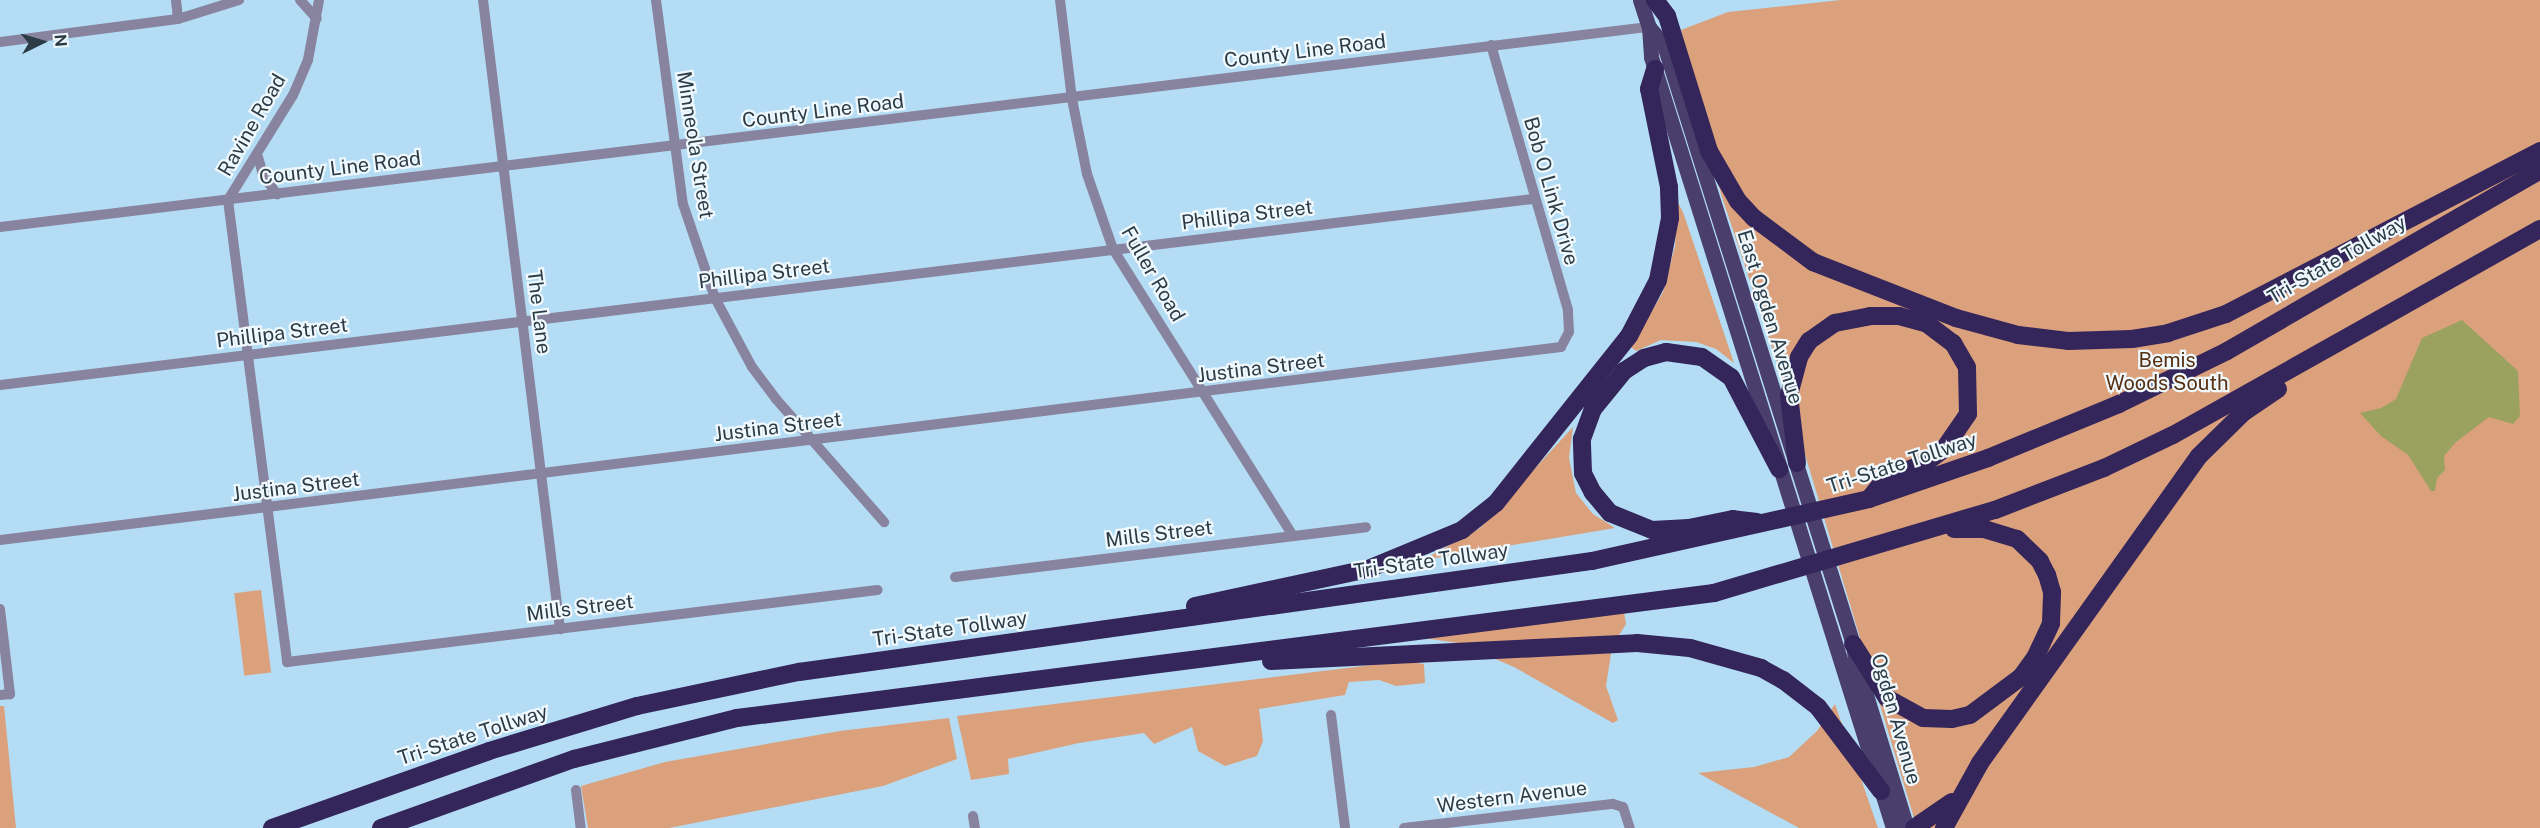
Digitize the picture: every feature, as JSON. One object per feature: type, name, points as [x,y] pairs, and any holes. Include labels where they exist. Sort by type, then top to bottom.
[{"type":"highway","points":[[1655,0],[1667,16],[1709,151],[1738,201],[1754,218],[1813,262],[1956,318],[2018,335],[2068,341],[2132,339],[2210,320],[2540,151]]},
{"type":"highway","points":[[1102,630],[1127,621],[1368,569],[1462,530],[1496,503],[1629,336],[1658,280],[1670,218],[1669,188],[1649,89],[1655,69]]},
{"type":"highway","name":"Tri-State Tollway","points":[[272,828],[489,751],[637,706],[799,672],[1592,561],[1771,524],[1869,499],[2055,432],[2198,365],[2540,170]]},
{"type":"highway","points":[[381,828],[574,759],[737,718],[1198,661],[1714,593],[1880,546],[1995,510],[2104,468],[2173,435],[2540,229]]},
{"type":"highway","points":[[1797,463],[1789,395],[1799,357],[1809,341],[1834,323],[1870,316],[1899,316],[1926,323],[1953,343],[1967,367],[1968,414],[1944,449],[1927,462],[1884,480],[1869,499]]},
{"type":"highway","points":[[1944,828],[1959,796],[2199,456],[2244,412],[2333,345]]},
{"type":"highway","points":[[1771,524],[1733,519],[1689,528],[1652,530],[1620,520],[1600,503],[1587,484],[1581,457],[1582,439],[1593,409],[1624,371],[1644,358],[1666,352],[1686,352],[1718,365],[1731,377],[1779,469]]},
{"type":"highway","points":[[1853,644],[1864,656],[1878,688],[1897,706],[1923,718],[1952,719],[1986,706],[2020,677],[2035,658],[2051,623],[2052,592],[2043,568],[2029,549],[2002,532],[1950,529],[1880,546]]},
{"type":"highway","points":[[1198,661],[1330,660],[1637,643],[1690,648],[1761,668],[1783,680],[1818,707],[1881,791]]},
{"type":"highway","points":[[1914,828],[1959,796]]},
{"type":"main road","name":"East Ogden Avenue","points":[[1640,0],[1649,27],[1655,69],[1828,627]]},
{"type":"main road","name":"East Ogden Avenue","points":[[1649,27],[1664,45],[1846,622]]},
{"type":"main road","name":"Ogden Avenue","points":[[1846,622],[1907,828]]},
{"type":"main road","name":"Ogden Avenue","points":[[1828,627],[1893,828]]},
{"type":"street","points":[[176,0],[178,19]]},
{"type":"street","points":[[0,42],[178,19],[239,0]]},
{"type":"street","points":[[300,0],[317,18]]},
{"type":"street","name":"Ravine Road","points":[[287,662],[270,509],[228,200],[258,157],[293,95],[308,60],[319,0]]},
{"type":"street","name":"The Lane","points":[[483,0],[560,629]]},
{"type":"street","name":"Minneola Street","points":[[656,0],[674,147],[691,233],[715,298],[753,367],[812,441],[884,522]]},
{"type":"street","name":"Fuller Road","points":[[1060,0],[1072,99],[1087,174],[1113,249],[1293,536]]},
{"type":"street","name":"County Line Road","points":[[0,227],[1072,99],[1649,27]]},
{"type":"street","name":"Bob O Link Drive","points":[[1491,45],[1533,199],[1568,310],[1569,332],[1561,347]]},
{"type":"street","points":[[258,157],[263,175],[278,194]]},
{"type":"street","name":"Phillipa Street","points":[[0,385],[1533,199]]},
{"type":"street","name":"Justina Street","points":[[0,540],[1204,394],[1561,347]]},
{"type":"street","name":"Mills Street","points":[[955,577],[1366,527]]},
{"type":"street","name":"Mills Street","points":[[287,662],[878,590]]},
{"type":"street","points":[[0,609],[5,694]]},
{"type":"street","points":[[1331,716],[1345,828]]},
{"type":"street","points":[[576,790],[581,828]]},
{"type":"street","name":"Western Avenue","points":[[1404,828],[1613,804],[1623,807],[1630,828]]},
{"type":"street","points":[[973,816],[975,828]]},
{"type":"green space","name":"Bemis Woods South","points":[[1841,0],[2540,0],[2540,828],[1917,828],[1780,371],[1721,194],[1681,30],[1728,12]]},
{"type":"green space","points":[[1677,201],[1683,212],[1734,363],[1716,349],[1696,342],[1661,340],[1636,351],[1631,347],[1663,292],[1675,246]]},
{"type":"green space","points":[[1573,427],[1569,458],[1576,493],[1593,514],[1615,528],[1423,560],[1480,528]]},
{"type":"green space","points":[[261,590],[271,672],[244,676],[234,593]]},
{"type":"green space","points":[[1624,612],[1626,624],[1612,647],[1606,686],[1618,720],[1613,723],[1514,667],[1458,643],[1416,637]]},
{"type":"green space","points":[[1404,661],[1424,664],[1425,683],[1396,686],[1379,680],[1349,682],[1345,695],[1259,709],[1263,741],[1257,756],[1225,766],[1198,751],[1192,727],[1154,744],[1144,733],[1079,743],[1008,759],[1009,774],[971,780],[957,716]]},
{"type":"green space","points":[[1835,704],[1878,828],[1799,828],[1698,773],[1754,767],[1789,757],[1817,731]]},
{"type":"green space","points":[[0,706],[4,706],[16,828],[0,828]]},
{"type":"green space","points":[[949,718],[957,759],[883,786],[669,828],[588,828],[581,786],[665,762],[840,731]]},
{"type":"shaded area","points":[[2462,320],[2518,371],[2520,416],[2513,424],[2489,417],[2456,442],[2444,456],[2445,470],[2437,478],[2435,491],[2431,491],[2408,455],[2381,436],[2360,413],[2381,408],[2396,399],[2422,338]]}]
